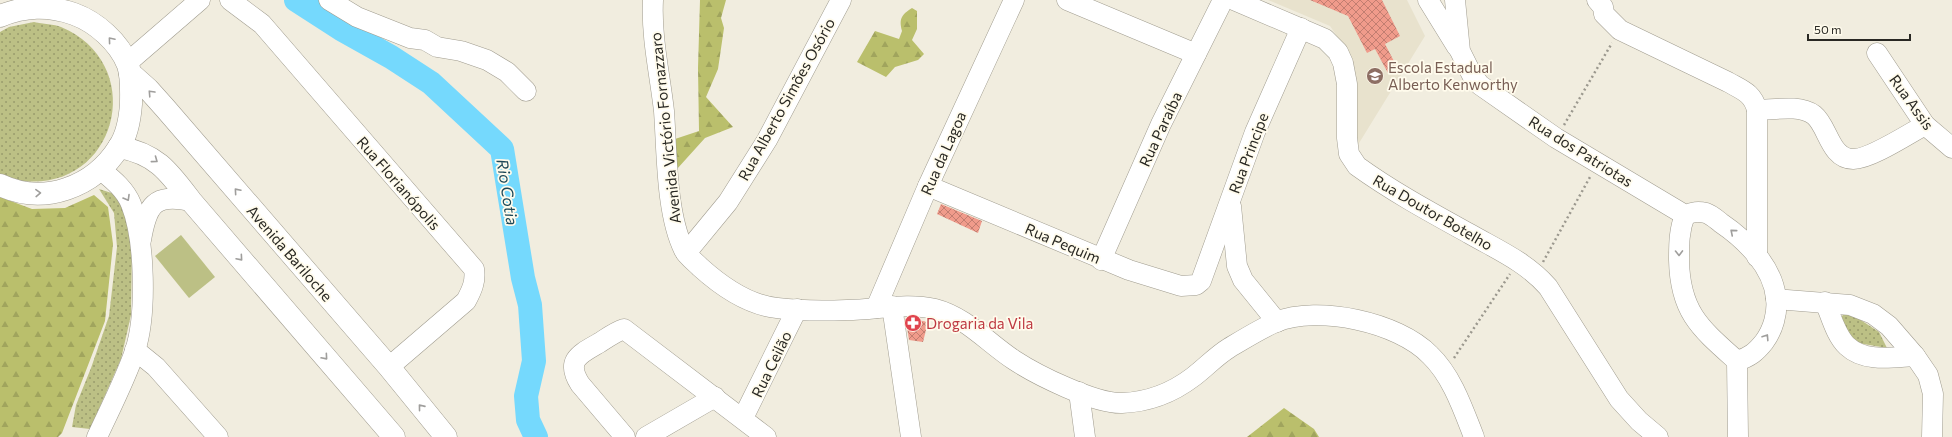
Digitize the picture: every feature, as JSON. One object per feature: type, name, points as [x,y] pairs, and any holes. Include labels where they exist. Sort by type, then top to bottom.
[{"type":"main road","name":"Avenida Bariloche","points":[[0,16],[14,10],[58,4],[86,19],[110,38],[128,68],[165,108],[389,367],[446,437]]},
{"type":"main road","points":[[0,185],[10,190],[34,194],[58,192],[81,184],[101,170],[120,147],[130,119],[128,68]]},
{"type":"main road","points":[[120,147],[135,150],[158,161],[167,170],[191,201],[394,437]]},
{"type":"street","points":[[128,68],[200,0]]},
{"type":"street","name":"Rua Florianópolis","points":[[230,0],[262,24],[474,269],[475,276],[472,289],[466,301],[389,367]]},
{"type":"street","points":[[328,0],[357,17],[410,38],[425,40],[438,47],[461,50],[487,60],[507,72],[526,91]]},
{"type":"street","name":"Avenida Victório Fornazzaro","points":[[653,0],[668,180],[676,230],[686,253],[710,276],[728,289],[747,299],[766,306],[797,309],[845,310],[906,306],[936,310],[967,325],[1015,361],[1079,392],[1119,403],[1146,401],[1171,392],[1192,378],[1227,349],[1277,322],[1303,316],[1339,316],[1374,325],[1403,335],[1429,353],[1445,372],[1474,437]]},
{"type":"street","name":"Rua Alberto Simões Osório","points":[[686,253],[728,202],[767,140],[841,0]]},
{"type":"street","name":"Rua da Lagoa","points":[[884,307],[928,186],[1014,0]]},
{"type":"street","points":[[1067,0],[1196,54]]},
{"type":"street","name":"Rua Paraíba","points":[[1102,260],[1161,124],[1223,0]]},
{"type":"street","name":"Rua Doutor Botelho","points":[[1234,0],[1326,39],[1338,52],[1343,63],[1347,84],[1347,138],[1349,154],[1357,166],[1431,212],[1519,261],[1536,274],[1548,287],[1619,399],[1639,421],[1658,437]]},
{"type":"street","points":[[1428,0],[1460,50]]},
{"type":"street","name":"Rua dos Patriotas","points":[[1455,0],[1460,50],[1472,75],[1480,85],[1556,138],[1685,215]]},
{"type":"street","points":[[1597,0],[1603,7],[1604,14],[1620,30],[1743,90],[1755,99],[1757,110],[1758,257]]},
{"type":"street","name":"Rua Principe","points":[[1201,281],[1255,132],[1301,28]]},
{"type":"street","name":"Rua Assis","points":[[1877,53],[1925,125],[1952,148]]},
{"type":"street","points":[[1757,110],[1797,109],[1814,115],[1832,145],[1841,154],[1853,159],[1865,157],[1925,125]]},
{"type":"street","points":[[97,437],[135,350],[142,316],[143,282],[140,248],[131,204],[115,182],[101,170]]},
{"type":"street","name":"Rua Pequim","points":[[928,186],[1129,270],[1181,286],[1196,285],[1201,281]]},
{"type":"street","points":[[140,248],[144,226],[152,206],[158,201],[166,198],[176,197],[191,201]]},
{"type":"street","points":[[1230,200],[1237,266],[1243,280],[1277,322]]},
{"type":"street","points":[[1737,361],[1748,358],[1756,352],[1768,336],[1774,324],[1776,299],[1771,280],[1758,257],[1738,236],[1707,214],[1696,211],[1685,215],[1680,227],[1679,244],[1681,288],[1685,302],[1699,325],[1737,361],[1738,437]]},
{"type":"street","points":[[1776,299],[1850,305],[1873,314],[1889,326],[1915,356],[1928,375],[1933,394],[1932,437]]},
{"type":"street","points":[[1825,302],[1837,330],[1847,346],[1861,355],[1877,358],[1915,356]]},
{"type":"street","points":[[884,307],[911,437]]},
{"type":"street","name":"Rua Ceilão","points":[[743,418],[797,309]]},
{"type":"street","points":[[625,437],[580,384],[575,375],[573,366],[578,355],[622,329],[627,329],[766,437]]},
{"type":"street","points":[[135,350],[156,367],[218,437]]},
{"type":"street","points":[[1079,392],[1085,437]]},
{"type":"street","points":[[646,437],[715,398]]},
{"type":"path","points":[[1556,138],[1620,30]]},
{"type":"path","points":[[1536,274],[1598,163]]},
{"type":"path","points":[[1445,372],[1519,261]]},
{"type":"shaded area","name":"Escola Estadual Alberto Kenworthy","points":[[1268,0],[1407,0],[1425,36],[1356,148],[1347,51],[1330,26]]},
{"type":"green space","points":[[700,0],[726,0],[721,18],[724,28],[718,69],[706,97],[733,127],[705,138],[677,169],[675,139],[699,131],[698,68]]},
{"type":"green space","points":[[912,8],[917,11],[917,29],[912,40],[924,54],[918,60],[895,67],[886,77],[857,62],[875,31],[899,39],[902,31],[901,20],[903,15]]},
{"type":"green space","points":[[34,22],[61,27],[89,45],[106,68],[113,95],[111,122],[100,146],[81,166],[56,179],[23,181],[0,174],[0,32],[9,27]]},
{"type":"green space","points":[[99,189],[121,196],[132,245],[131,315],[121,359],[90,429],[72,427],[76,405],[91,368],[109,316],[117,247],[114,213]]},
{"type":"green space","points":[[94,195],[108,207],[113,244],[105,321],[62,433],[58,437],[0,437],[0,197],[32,209],[65,208]]},
{"type":"green space","points":[[181,235],[215,277],[189,298],[155,256]]},
{"type":"green space","points":[[1847,311],[1879,332],[1887,348],[1846,341],[1836,322]]},
{"type":"green space","points":[[1284,408],[1314,429],[1319,437],[1247,437]]},
{"type":"building","points":[[1310,0],[1382,0],[1400,36],[1385,44],[1397,67],[1388,73],[1375,49],[1367,53],[1348,16]]},
{"type":"building","points":[[941,204],[982,221],[978,233],[937,214]]},
{"type":"building","points":[[907,318],[928,322],[923,342],[909,340]]},
{"type":"waterway","name":"Rio Cotia","points":[[296,0],[431,83],[502,149],[523,278],[530,305],[534,361],[526,396],[528,420],[536,437]]},
{"type":"place","name":"Escola Estadual Alberto Kenworthy","points":[[1375,76]]},
{"type":"place","name":"Drogaria da Vila","points":[[913,323]]}]
